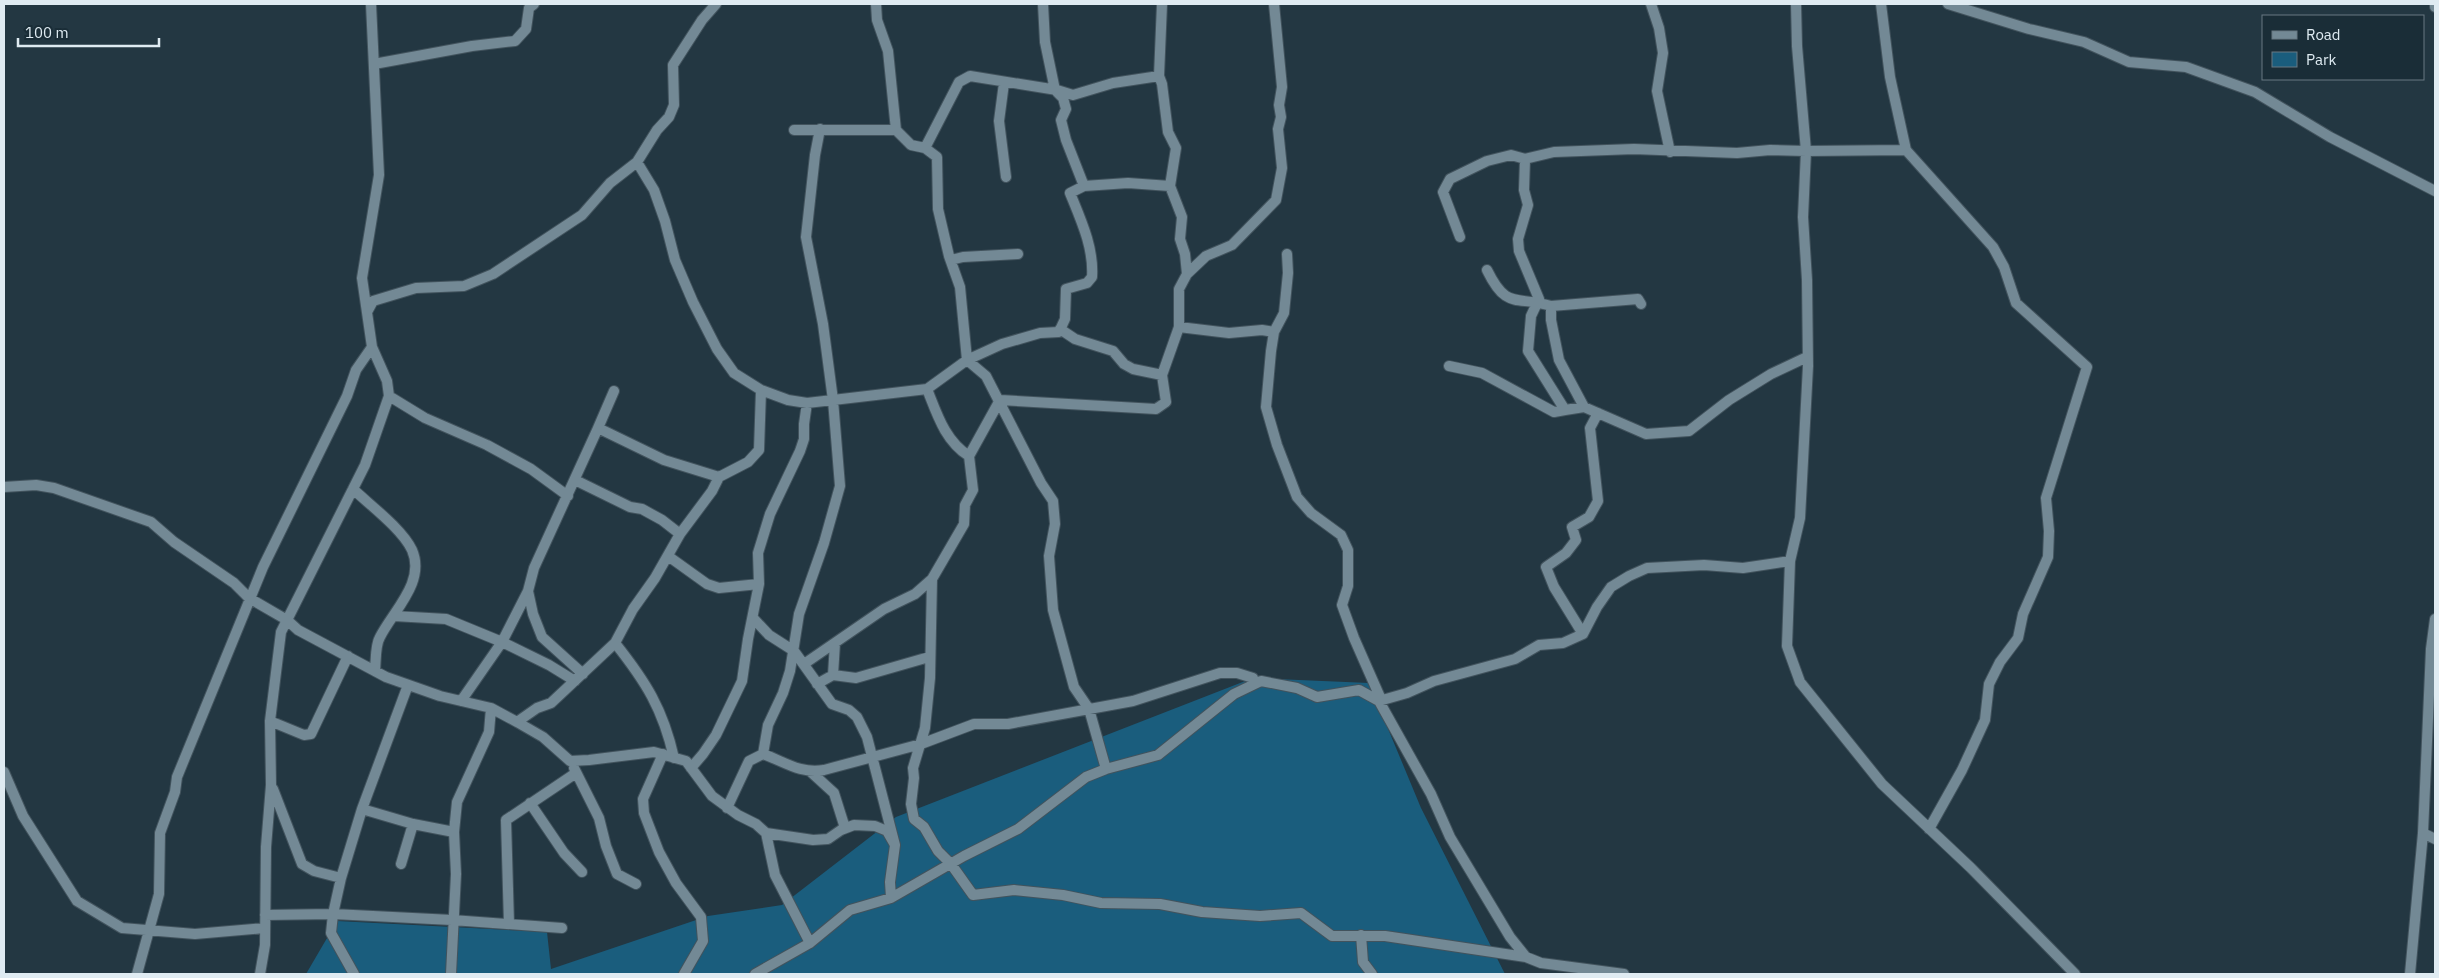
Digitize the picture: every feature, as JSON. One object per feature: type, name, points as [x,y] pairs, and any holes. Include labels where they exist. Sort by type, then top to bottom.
[{"type":"street","points":[[260,974],[265,945],[266,847],[271,785],[270,721],[281,632],[365,465],[389,396],[387,381],[372,347],[362,278],[379,175],[371,4]]},
{"type":"street","points":[[374,64],[472,46],[515,41],[526,29],[529,8],[534,4]]},
{"type":"street","points":[[367,312],[373,301],[392,294],[416,288],[464,286],[493,274],[573,222],[610,183],[637,162],[657,130],[669,117],[674,105],[673,65],[702,20],[716,4]]},
{"type":"street","points":[[876,4],[877,20],[888,51],[896,130],[911,145],[925,148],[937,157],[938,209],[950,260],[960,287],[967,360],[986,376],[1041,483],[1053,501],[1055,524],[1048,556],[1053,610],[1074,687],[1089,710],[1106,769]]},
{"type":"street","points":[[1043,4],[1045,42],[1055,90],[1063,98],[1066,109],[1061,120],[1066,140],[1084,186]]},
{"type":"street","points":[[1162,4],[1159,76],[1162,84],[1168,132],[1176,148],[1170,186],[1182,217],[1180,239],[1185,254],[1187,274]]},
{"type":"street","points":[[1000,400],[1156,409],[1166,402],[1162,376],[1179,327],[1179,289],[1187,274],[1206,256],[1232,245],[1276,200],[1282,168],[1278,129],[1281,117],[1279,105],[1282,87],[1274,4]]},
{"type":"street","points":[[1651,4],[1660,28],[1662,53],[1657,91],[1670,152]]},
{"type":"street","points":[[1796,4],[1797,46],[1806,151],[1803,217],[1807,280],[1807,357],[1800,518],[1790,561],[1788,646],[1800,682],[1882,784],[1971,868],[2075,974]]},
{"type":"street","points":[[1881,4],[1890,77],[1906,150],[1993,247],[2004,267],[2016,303],[2087,367],[2046,498],[2049,530],[2048,557],[2023,614],[2018,638],[2000,662],[1990,684],[1985,720],[1962,770],[1929,829]]},
{"type":"street","points":[[1948,4],[2029,29],[2084,42],[2130,62],[2186,67],[2254,92],[2330,137],[2435,191]]},
{"type":"street","points":[[925,148],[960,82],[970,76],[1055,90],[1073,95],[1114,83],[1159,76]]},
{"type":"street","points":[[1004,83],[999,121],[1006,177]]},
{"type":"street","points":[[794,130],[896,130]]},
{"type":"street","points":[[763,754],[768,726],[783,692],[794,651],[799,614],[824,542],[840,486],[833,400],[823,324],[806,237],[814,156],[820,130]]},
{"type":"street","points":[[1460,238],[1443,192],[1450,180],[1487,162],[1511,155],[1525,159],[1554,152],[1634,149],[1738,154],[1770,150],[1906,150]]},
{"type":"street","points":[[1525,159],[1524,190],[1528,205],[1518,239],[1518,251],[1538,302],[1531,316],[1528,351],[1565,410]]},
{"type":"street","points":[[637,162],[654,190],[666,221],[675,260],[717,349],[734,373],[761,390],[788,400],[807,403],[927,389],[967,360],[1002,344],[1040,333],[1059,332],[1066,319],[1066,289],[1087,283],[1092,277],[1093,260],[1090,244],[1070,193],[1084,186],[1128,183],[1170,186]]},
{"type":"street","points":[[950,260],[1018,254]]},
{"type":"street","points":[[1286,254],[1288,272],[1284,313],[1274,332],[1266,407],[1277,445],[1297,497],[1310,513],[1341,535],[1348,550],[1348,586],[1342,605],[1354,638],[1380,697],[1379,700],[1431,794],[1450,837],[1510,937],[1526,957]]},
{"type":"street","points":[[1487,270],[1503,295],[1514,301],[1538,302],[1551,306],[1638,299],[1641,304]]},
{"type":"street","points":[[1551,306],[1551,320],[1559,360],[1584,407]]},
{"type":"street","points":[[1179,327],[1229,334],[1262,330],[1274,332]]},
{"type":"street","points":[[1060,329],[1075,339],[1113,351],[1124,364],[1133,369],[1162,376]]},
{"type":"street","points":[[138,974],[159,894],[160,833],[175,792],[177,777],[249,598],[347,396],[356,370],[372,347]]},
{"type":"street","points":[[1449,366],[1482,373],[1554,412],[1584,407],[1646,434],[1689,431],[1729,400],[1771,374],[1807,357]]},
{"type":"street","points":[[927,389],[939,421],[949,437],[969,456]]},
{"type":"street","points":[[461,701],[502,642],[528,591],[534,568],[614,390]]},
{"type":"street","points":[[517,722],[537,708],[551,703],[615,643],[633,609],[668,556],[680,534],[712,490],[719,477],[748,462],[759,450],[761,390]]},
{"type":"street","points":[[389,396],[425,418],[487,445],[531,469],[568,496]]},
{"type":"street","points":[[804,664],[884,609],[915,594],[932,579],[964,524],[965,505],[974,490],[969,456],[1000,400]]},
{"type":"street","points":[[691,768],[704,754],[716,735],[742,681],[759,584],[758,553],[770,514],[804,439],[807,403]]},
{"type":"street","points":[[1583,634],[1554,586],[1546,567],[1566,553],[1576,540],[1572,527],[1589,517],[1598,501],[1590,428],[1598,413]]},
{"type":"street","points":[[598,428],[664,460],[719,477]]},
{"type":"street","points":[[574,480],[630,507],[642,509],[662,520],[680,534]]},
{"type":"street","points":[[4,487],[36,486],[54,488],[151,522],[174,542],[234,583],[249,598],[287,620],[298,630],[376,671],[408,685],[490,708],[543,737],[570,760],[599,818],[606,846],[617,874],[636,884]]},
{"type":"street","points":[[353,489],[398,532],[412,551],[416,575],[394,616],[379,638],[376,671]]},
{"type":"street","points":[[668,556],[707,584],[719,588],[759,584]]},
{"type":"street","points":[[755,974],[810,944],[850,910],[892,898],[951,864],[1018,830],[1086,777],[1106,769],[1158,755],[1234,694],[1261,682],[1296,688],[1317,697],[1359,690],[1379,700],[1407,693],[1434,681],[1515,659],[1539,645],[1563,643],[1583,634],[1596,607],[1611,588],[1628,576],[1647,568],[1704,565],[1742,568],[1790,561]]},
{"type":"street","points":[[932,579],[929,686],[921,744],[913,768],[914,778],[911,804],[914,819],[924,827],[938,851],[951,864],[973,895],[1014,890],[1063,895],[1101,903],[1160,904],[1202,912],[1260,916],[1300,913],[1332,936],[1361,935],[1421,940],[1526,957],[1541,963],[1624,974]]},
{"type":"street","points":[[528,591],[533,614],[542,637],[583,674]]},
{"type":"street","points":[[394,616],[446,619],[502,642],[575,681]]},
{"type":"street","points":[[753,618],[768,634],[794,651],[832,704],[849,710],[857,717],[867,737],[895,845],[890,882],[892,898]]},
{"type":"street","points":[[2410,974],[2424,833],[2431,649],[2435,619]]},
{"type":"street","points":[[615,643],[639,673],[654,699],[666,725],[674,758]]},
{"type":"street","points":[[833,675],[836,662],[835,643]]},
{"type":"street","points":[[270,721],[304,735],[311,734],[348,656]]},
{"type":"street","points":[[817,684],[833,675],[856,678],[929,657]]},
{"type":"street","points":[[763,754],[793,768],[811,772],[921,744],[974,724],[1008,724],[1133,701],[1220,673],[1237,673],[1253,678]]},
{"type":"street","points":[[354,974],[331,933],[333,914],[341,878],[362,809],[408,685]]},
{"type":"street","points":[[451,974],[452,920],[456,874],[454,832],[457,802],[488,732],[490,708]]},
{"type":"street","points":[[570,760],[589,760],[654,752],[663,754],[686,762],[712,796],[727,808],[756,824],[766,833],[812,840],[828,839],[845,828],[854,825],[875,826],[887,831],[895,845]]},
{"type":"street","points":[[663,754],[643,799],[644,813],[659,852],[676,883],[701,917],[703,940],[684,974]]},
{"type":"street","points":[[727,808],[749,761],[763,754]]},
{"type":"street","points":[[4,772],[23,816],[77,901],[122,928],[195,934],[264,928]]},
{"type":"street","points":[[811,772],[834,793],[845,828]]},
{"type":"street","points":[[509,924],[506,820],[576,773]]},
{"type":"street","points":[[271,785],[302,864],[314,871],[341,878]]},
{"type":"street","points":[[530,803],[564,852],[582,872]]},
{"type":"street","points":[[362,809],[412,824],[454,832]]},
{"type":"street","points":[[401,864],[412,824]]},
{"type":"street","points":[[766,833],[775,875],[810,944]]},
{"type":"street","points":[[2424,833],[2435,839]]},
{"type":"street","points":[[264,915],[333,914],[562,928]]},
{"type":"street","points":[[1361,935],[1363,962],[1372,974]]},
{"type":"green space","points":[[1253,678],[1369,683],[1421,808],[1505,974],[306,974],[337,921],[547,932],[551,969],[708,916],[782,905],[896,817]]}]
